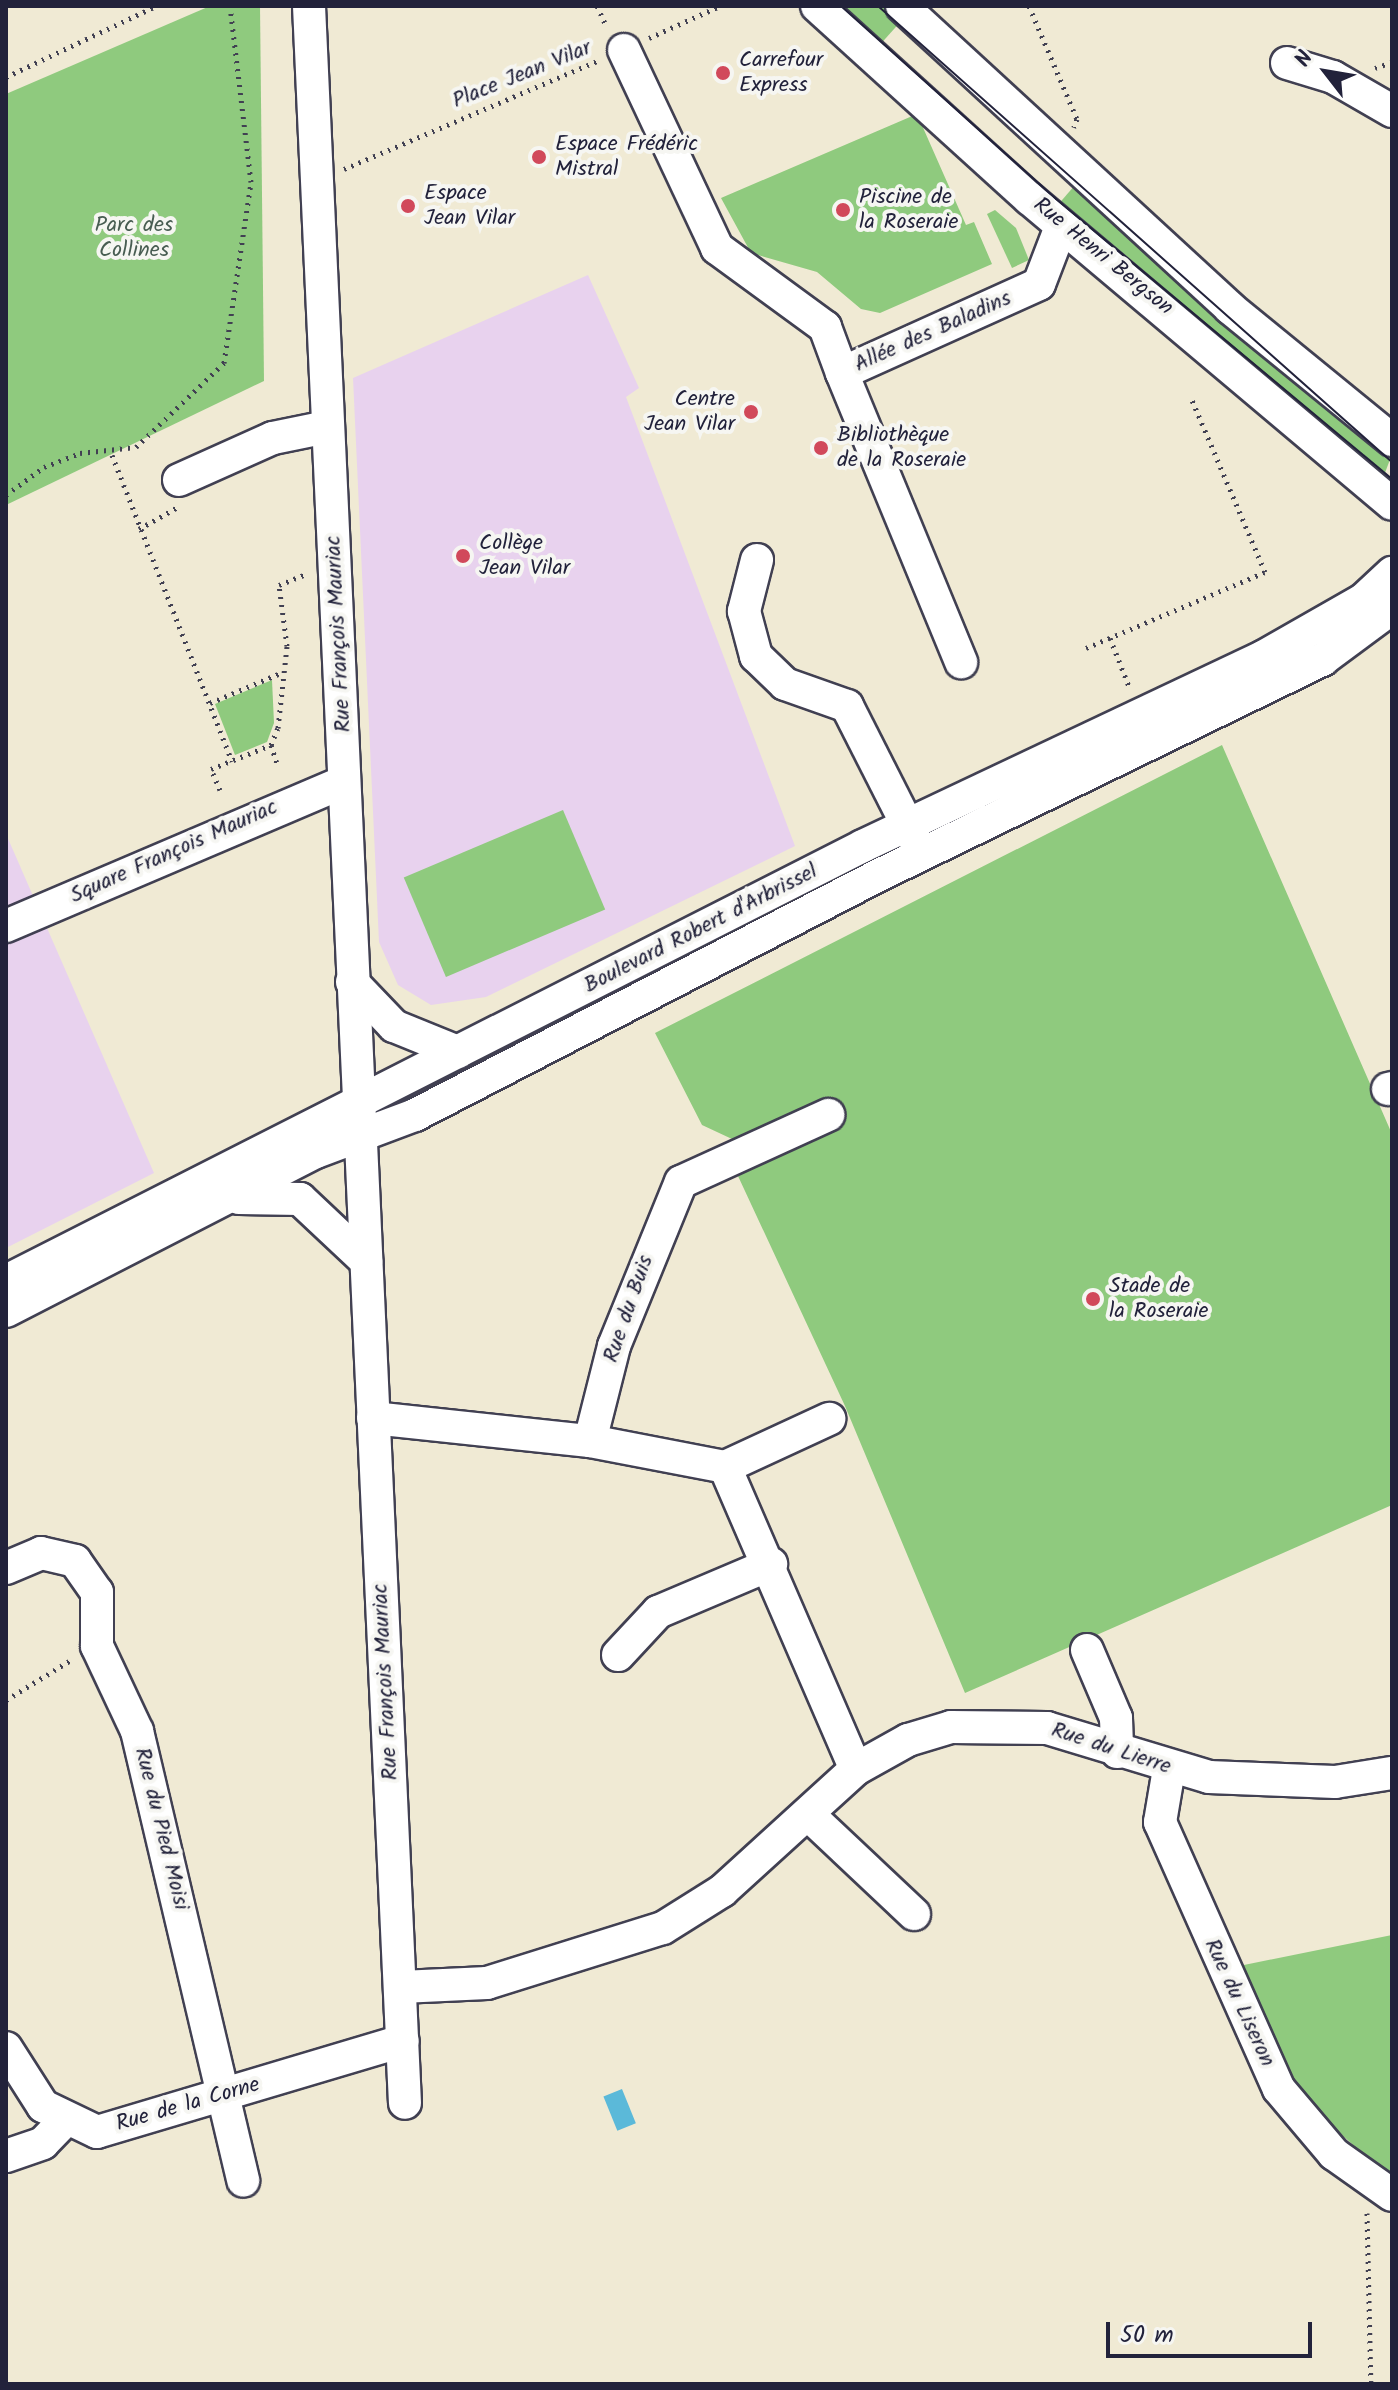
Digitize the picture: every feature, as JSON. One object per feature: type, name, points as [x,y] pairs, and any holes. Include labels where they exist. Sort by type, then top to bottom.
[{"type":"street","name":"Rue François Mauriac","points":[[309,6],[352,982],[363,1101],[366,1261],[405,2103]]},
{"type":"street","name":"Rue Henri Bergson","points":[[817,6],[1030,199],[1392,504]]},
{"type":"street","name":"Rue Henri Bergson","points":[[902,6],[1230,308],[1392,440]]},
{"type":"street","name":"Allée des Baladins","points":[[624,50],[717,248],[825,327],[842,373],[1039,284],[1057,237]]},
{"type":"street","points":[[1287,63],[1333,77],[1392,111]]},
{"type":"street","points":[[842,373],[961,662]]},
{"type":"street","points":[[179,480],[273,438],[327,427]]},
{"type":"street","points":[[757,560],[744,611],[756,656],[785,684],[847,706],[922,854]]},
{"type":"street","name":"Boulevard Robert d'Arbrissel","points":[[6,1281],[907,825],[1263,657],[1363,600],[1392,573]]},
{"type":"street","name":"Boulevard Robert d'Arbrissel","points":[[6,1311],[227,1199],[362,1135],[415,1115],[922,854],[1323,659],[1392,608]]},
{"type":"street","name":"Square François Mauriac","points":[[6,926],[344,782]]},
{"type":"street","points":[[352,982],[394,1026],[458,1052]]},
{"type":"street","name":"Rue du Buis","points":[[590,1441],[614,1346],[681,1182],[828,1115]]},
{"type":"street","points":[[227,1199],[300,1199],[366,1261]]},
{"type":"street","points":[[373,1418],[590,1441],[725,1467],[829,1419]]},
{"type":"street","points":[[725,1467],[771,1564],[856,1769]]},
{"type":"street","name":"Rue du Pied Moisi","points":[[6,1568],[41,1553],[75,1561],[97,1592],[97,1646],[137,1731],[243,2181]]},
{"type":"street","points":[[618,1655],[658,1612],[771,1564]]},
{"type":"street","points":[[1087,1650],[1116,1718],[1117,1752]]},
{"type":"street","name":"Rue du Lierre","points":[[401,1987],[487,1983],[663,1928],[722,1891],[810,1816],[856,1769],[908,1740],[995,1723],[1047,1728],[1169,1769],[1308,1782],[1392,1773]]},
{"type":"street","name":"Rue du Liseron","points":[[1169,1769],[1160,1822],[1248,2026],[1279,2089],[1310,2131],[1365,2178],[1392,2195]]},
{"type":"street","points":[[810,1816],[914,1914]]},
{"type":"street","name":"Rue de la Corne","points":[[6,2048],[26,2085],[64,2121],[97,2132],[403,2041]]},
{"type":"street","points":[[6,2156],[43,2143],[64,2121]]},
{"type":"path","points":[[6,77],[156,6]]},
{"type":"path","points":[[6,495],[56,462],[80,453],[112,455],[136,447],[197,395],[224,363],[234,325],[251,182],[230,6]]},
{"type":"path","name":"Place Jean Vilar","points":[[336,173],[720,6]]},
{"type":"path","points":[[1029,6],[1077,119],[1071,131]]},
{"type":"path","points":[[1086,648],[1265,572],[1191,398]]},
{"type":"path","points":[[112,455],[232,761]]},
{"type":"path","points":[[278,767],[271,745],[283,672],[286,619],[279,585],[304,575]]},
{"type":"path","points":[[1110,638],[1140,716]]},
{"type":"path","points":[[210,703],[283,672]]},
{"type":"path","points":[[220,790],[211,769],[271,745]]},
{"type":"path","points":[[6,1700],[97,1646]]},
{"type":"path","points":[[1365,2178],[1371,2384]]},
{"type":"shaded area","points":[[588,275],[639,388],[626,397],[795,846],[486,997],[431,1005],[398,985],[379,942],[353,378]]},
{"type":"shaded area","points":[[6,834],[154,1173],[6,1248]]},
{"type":"green space","name":"Parc des Collines","points":[[210,6],[260,6],[264,381],[6,505],[6,94]]},
{"type":"green space","points":[[832,6],[888,6],[903,19],[877,48]]},
{"type":"green space","name":"Piscine de la Roseraie","points":[[917,114],[966,225],[974,222],[992,264],[880,313],[861,309],[817,272],[751,253],[721,198]]},
{"type":"green space","points":[[1082,177],[1392,454],[1382,481],[1056,207]]},
{"type":"green space","points":[[995,210],[1016,228],[1029,260],[1012,268],[987,214]]},
{"type":"green space","points":[[272,680],[274,723],[267,742],[235,755],[215,704]]},
{"type":"green space","name":"Stade de la Roseraie","points":[[1222,745],[1392,1134],[1392,1505],[965,1693],[845,1406],[738,1176],[745,1172],[732,1139],[702,1125],[655,1033]]},
{"type":"green space","points":[[563,810],[605,909],[446,977],[404,878]]},
{"type":"green space","points":[[1392,1935],[1392,2181],[1288,2085],[1239,1966]]},
{"type":"water","points":[[622,2089],[636,2123],[617,2131],[603,2096]]},
{"type":"tram line","points":[[841,6],[1056,199],[1392,479]]},
{"type":"tram line","points":[[878,6],[1392,462]]},
{"type":"place","name":"Carrefour Express","points":[[723,73]]},
{"type":"place","name":"Espace Frédéric Mistral","points":[[539,157]]},
{"type":"place","name":"Espace Jean Vilar","points":[[408,206]]},
{"type":"place","name":"Piscine de la Roseraie","points":[[843,210]]},
{"type":"place","name":"Centre Jean Vilar","points":[[751,412]]},
{"type":"place","name":"Bibliothèque de la Roseraie","points":[[821,448]]},
{"type":"place","name":"Collège Jean Vilar","points":[[463,556]]},
{"type":"place","name":"Stade de la Roseraie","points":[[1093,1299]]}]
